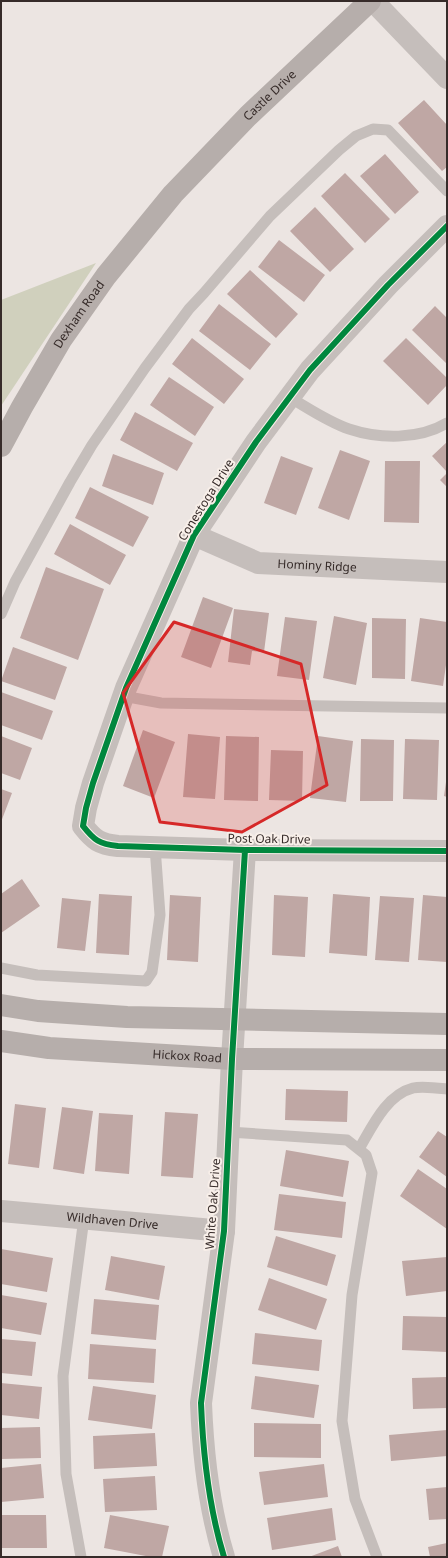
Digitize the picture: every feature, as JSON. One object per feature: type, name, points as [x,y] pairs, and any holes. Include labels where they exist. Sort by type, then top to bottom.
[{"type":"street","name":"Castle Drive","points":[[173,194],[248,116],[370,1]]},
{"type":"street","points":[[373,1],[447,78]]},
{"type":"street","name":"Dexham Road","points":[[1,446],[61,340],[106,276],[173,194]]},
{"type":"street","name":"Conestoga Drive","points":[[93,838],[83,826],[86,808],[123,696],[194,535],[256,442],[315,364],[388,285],[447,226]]},
{"type":"street","name":"Hominy Ridge","points":[[194,535],[258,563],[447,572]]},
{"type":"street","name":"Post Oak Drive","points":[[93,838],[104,844],[155,847],[245,850],[447,851]]},
{"type":"street","name":"White Oak Drive","points":[[224,1557],[215,1529],[203,1432],[201,1403],[224,1231],[232,1059],[245,850]]},
{"type":"street","points":[[1,1005],[38,1011],[112,1016],[447,1024]]},
{"type":"street","name":"Hickox Road","points":[[1,1041],[49,1048],[232,1059],[447,1060]]},
{"type":"street","name":"Wildhaven Drive","points":[[1,1211],[224,1231]]},
{"type":"lane","points":[[1,614],[15,582],[70,482],[92,445],[145,368],[189,309],[270,216],[306,180],[356,136],[374,129],[388,130],[447,191]]},
{"type":"lane","points":[[289,397],[348,429],[379,435],[411,436],[438,429],[447,423]]},
{"type":"lane","points":[[123,696],[161,703],[447,708]]},
{"type":"lane","points":[[1,968],[37,975],[146,981],[152,972],[160,914],[155,847]]},
{"type":"lane","points":[[359,1149],[379,1116],[393,1098],[413,1088],[447,1089]]},
{"type":"lane","points":[[229,1132],[347,1140],[366,1155],[372,1174],[352,1295],[342,1421],[354,1499],[377,1557]]},
{"type":"lane","points":[[82,1557],[66,1474],[63,1376],[84,1218]]},
{"type":"highlighted area","points":[[174,622],[301,664],[327,785],[242,832],[160,822],[123,693]]},
{"type":"green space","points":[[96,263],[1,406],[1,300]]},
{"type":"building","points":[[424,100],[447,125],[447,167],[442,171],[398,123]]},
{"type":"building","points":[[385,154],[419,192],[395,214],[360,176]]},
{"type":"building","points":[[345,173],[390,219],[365,243],[321,196]]},
{"type":"building","points":[[315,207],[354,249],[330,272],[290,231]]},
{"type":"building","points":[[279,240],[325,275],[304,302],[258,267]]},
{"type":"building","points":[[250,270],[298,314],[276,338],[227,294]]},
{"type":"building","points":[[219,304],[271,344],[250,370],[199,331]]},
{"type":"building","points":[[435,306],[447,318],[447,364],[412,330]]},
{"type":"building","points":[[192,338],[244,379],[224,404],[172,364]]},
{"type":"building","points":[[406,338],[447,378],[447,385],[428,405],[383,361]]},
{"type":"building","points":[[169,377],[214,407],[195,436],[150,405]]},
{"type":"building","points":[[135,412],[193,443],[177,471],[120,440]]},
{"type":"building","points":[[447,442],[447,472],[432,456]]},
{"type":"building","points":[[340,450],[370,461],[349,520],[318,508]]},
{"type":"building","points":[[113,454],[164,473],[153,505],[102,486]]},
{"type":"building","points":[[281,456],[313,468],[296,515],[264,503]]},
{"type":"building","points":[[385,461],[420,461],[419,523],[384,522]]},
{"type":"building","points":[[447,473],[447,487],[440,480]]},
{"type":"building","points":[[90,487],[149,517],[133,547],[75,518]]},
{"type":"building","points":[[70,524],[126,555],[110,585],[54,554]]},
{"type":"building","points":[[46,567],[104,589],[78,660],[20,638]]},
{"type":"building","points":[[203,597],[233,608],[211,668],[181,657]]},
{"type":"building","points":[[234,609],[269,613],[264,652],[252,651],[250,665],[228,662]]},
{"type":"building","points":[[334,616],[367,623],[356,685],[323,678]]},
{"type":"building","points":[[285,617],[317,621],[309,680],[277,676]]},
{"type":"building","points":[[372,618],[406,619],[405,679],[372,678]]},
{"type":"building","points":[[420,618],[447,622],[447,658],[443,686],[411,681]]},
{"type":"building","points":[[13,647],[67,667],[55,700],[1,681]]},
{"type":"building","points":[[1,692],[53,711],[42,740],[1,725]]},
{"type":"building","points":[[143,730],[175,742],[154,798],[123,786]]},
{"type":"building","points":[[188,734],[220,737],[215,799],[183,797]]},
{"type":"building","points":[[1,736],[32,748],[20,780],[1,773]]},
{"type":"building","points":[[226,736],[259,737],[258,801],[224,800]]},
{"type":"building","points":[[318,736],[353,741],[346,802],[310,798]]},
{"type":"building","points":[[361,739],[394,740],[393,801],[360,801]]},
{"type":"building","points":[[405,739],[439,740],[437,800],[403,799]]},
{"type":"building","points":[[271,750],[303,751],[302,801],[269,800]]},
{"type":"building","points":[[447,782],[447,797],[444,796]]},
{"type":"building","points":[[1,789],[12,793],[1,822]]},
{"type":"building","points":[[22,879],[40,906],[1,933],[1,894]]},
{"type":"building","points":[[99,894],[132,896],[129,955],[96,953]]},
{"type":"building","points":[[333,894],[370,897],[367,956],[329,953]]},
{"type":"building","points":[[170,895],[201,897],[198,962],[167,960]]},
{"type":"building","points":[[274,895],[308,897],[305,957],[272,955]]},
{"type":"building","points":[[423,895],[447,897],[447,962],[418,960]]},
{"type":"building","points":[[380,896],[414,898],[409,962],[375,960]]},
{"type":"building","points":[[62,898],[91,901],[85,951],[57,948]]},
{"type":"building","points":[[286,1089],[348,1091],[347,1122],[285,1120]]},
{"type":"building","points":[[15,1104],[46,1108],[39,1168],[8,1164]]},
{"type":"building","points":[[62,1107],[93,1111],[84,1174],[53,1169]]},
{"type":"building","points":[[165,1112],[198,1114],[193,1178],[161,1176]]},
{"type":"building","points":[[99,1113],[133,1115],[129,1174],[95,1171]]},
{"type":"building","points":[[438,1131],[447,1137],[447,1177],[419,1157]]},
{"type":"building","points":[[286,1150],[349,1161],[343,1197],[280,1186]]},
{"type":"building","points":[[418,1169],[447,1189],[447,1229],[400,1196]]},
{"type":"building","points":[[279,1194],[346,1202],[342,1238],[274,1230]]},
{"type":"building","points":[[276,1236],[336,1255],[327,1286],[267,1267]]},
{"type":"building","points":[[1,1249],[53,1258],[47,1292],[1,1284]]},
{"type":"building","points":[[111,1256],[165,1266],[159,1300],[105,1290]]},
{"type":"building","points":[[447,1257],[447,1291],[406,1296],[402,1261]]},
{"type":"building","points":[[269,1278],[327,1299],[316,1330],[258,1310]]},
{"type":"building","points":[[1,1295],[47,1303],[41,1335],[1,1328]]},
{"type":"building","points":[[94,1299],[159,1305],[156,1340],[91,1334]]},
{"type":"building","points":[[403,1316],[447,1317],[447,1352],[402,1350]]},
{"type":"building","points":[[255,1333],[322,1340],[319,1371],[252,1364]]},
{"type":"building","points":[[1,1339],[36,1342],[32,1376],[1,1373]]},
{"type":"building","points":[[90,1344],[156,1349],[154,1383],[88,1379]]},
{"type":"building","points":[[255,1376],[319,1385],[314,1418],[251,1409]]},
{"type":"building","points":[[447,1377],[447,1408],[413,1409],[412,1378]]},
{"type":"building","points":[[1,1383],[42,1387],[39,1419],[1,1415]]},
{"type":"building","points":[[93,1386],[156,1395],[152,1429],[88,1420]]},
{"type":"building","points":[[254,1423],[321,1424],[321,1458],[254,1457]]},
{"type":"building","points":[[40,1427],[41,1458],[1,1459],[1,1428]]},
{"type":"building","points":[[447,1430],[447,1456],[391,1461],[389,1435]]},
{"type":"building","points":[[155,1433],[157,1466],[94,1469],[93,1436]]},
{"type":"building","points":[[41,1464],[44,1498],[1,1502],[1,1468]]},
{"type":"building","points":[[324,1464],[328,1497],[264,1505],[259,1472]]},
{"type":"building","points":[[155,1476],[157,1510],[105,1512],[103,1479]]},
{"type":"building","points":[[447,1487],[447,1519],[429,1520],[426,1489]]},
{"type":"building","points":[[332,1508],[336,1540],[272,1550],[267,1518]]},
{"type":"building","points":[[1,1515],[46,1515],[47,1548],[1,1548]]},
{"type":"building","points":[[110,1515],[169,1526],[162,1557],[151,1557],[104,1548]]},
{"type":"building","points":[[447,1543],[447,1557],[430,1557],[428,1547]]},
{"type":"building","points":[[338,1546],[342,1557],[309,1557]]},
{"type":"cycle path","points":[[447,226],[388,285],[310,370],[256,442],[194,535],[126,688],[93,783],[83,826],[90,835],[101,842],[118,846],[245,850],[447,851]]},
{"type":"cycle path","points":[[224,1557],[214,1519],[208,1481],[203,1442],[201,1403],[224,1231],[232,1059],[245,850]]}]
